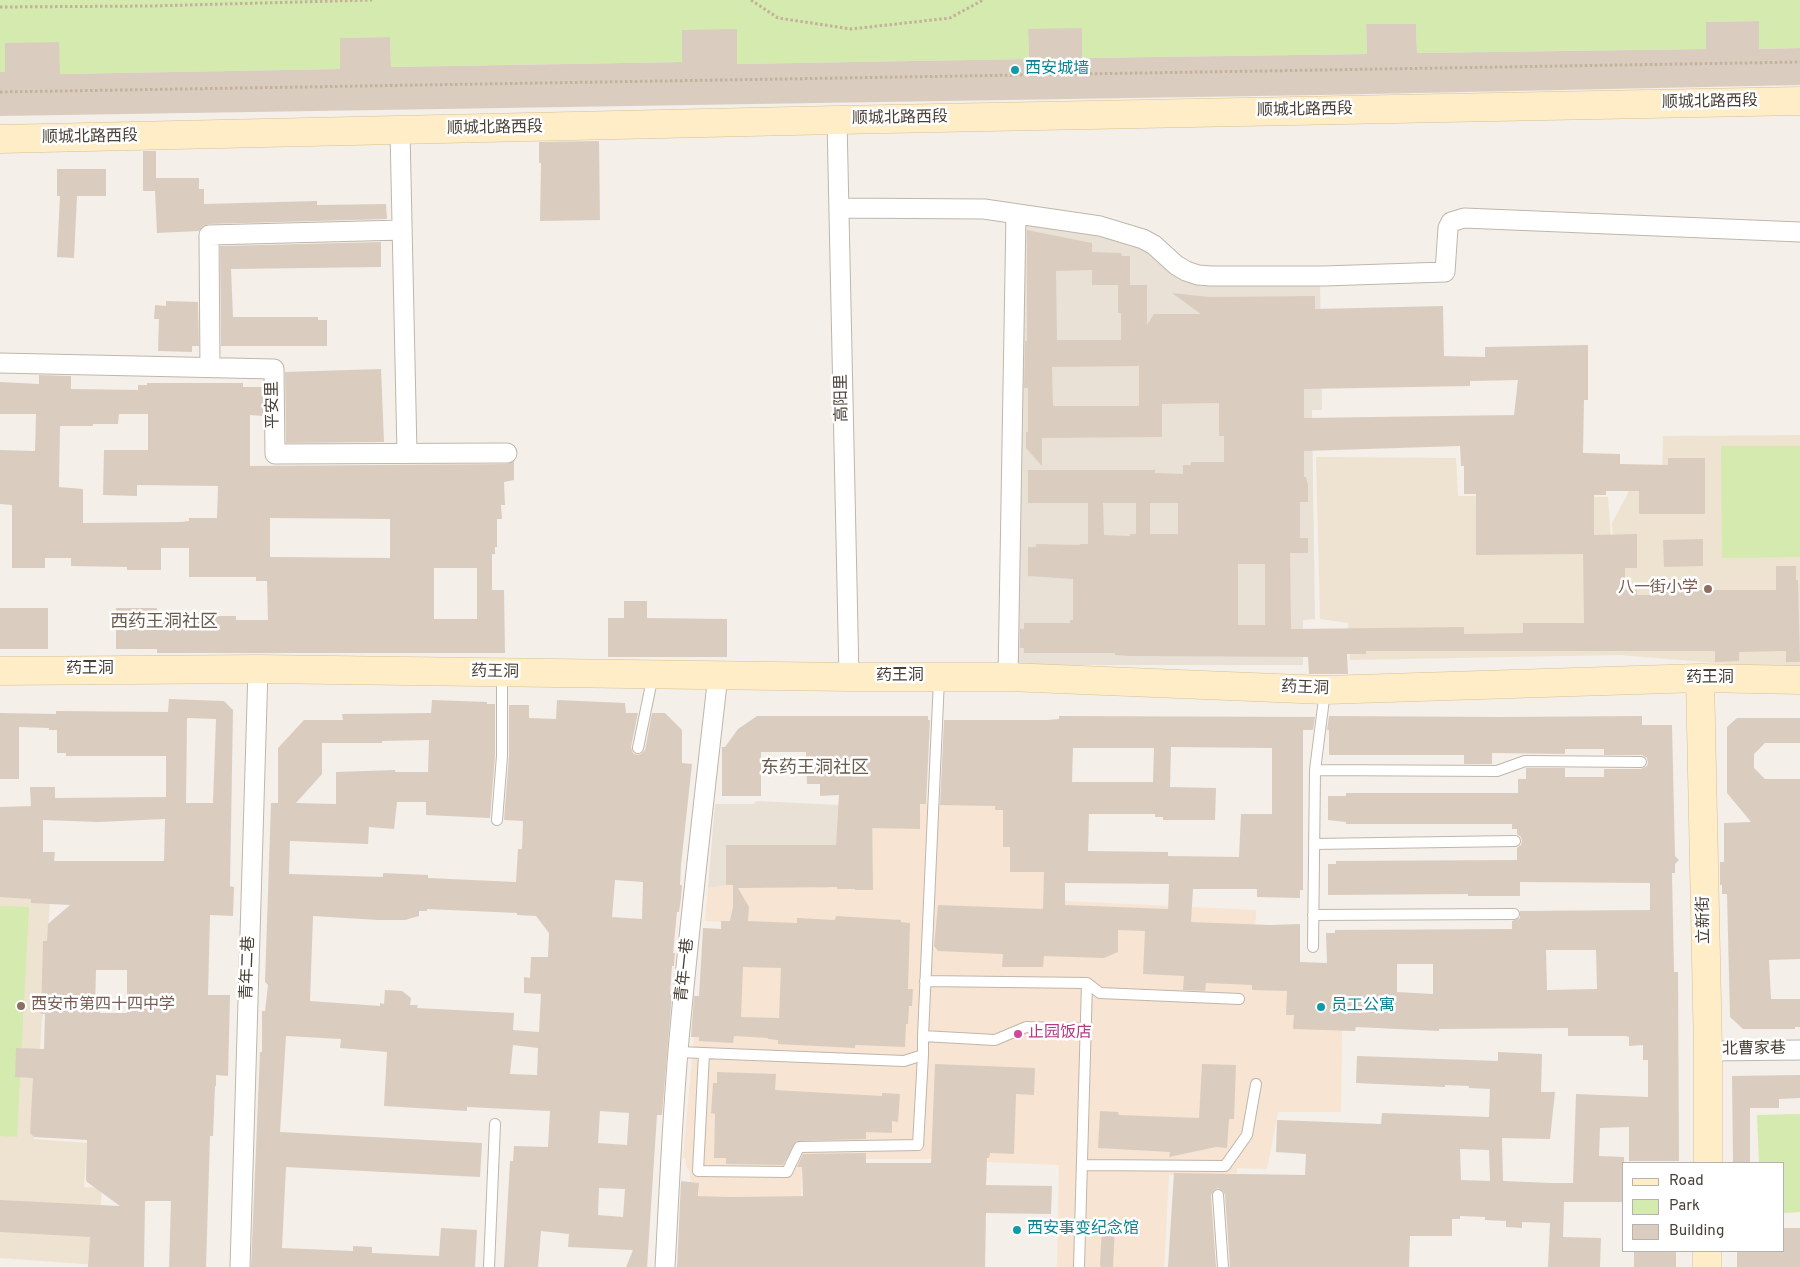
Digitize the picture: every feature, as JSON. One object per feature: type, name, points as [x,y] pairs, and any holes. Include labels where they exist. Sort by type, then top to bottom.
[{"type":"street","name":"顺城北路西段","points":[[0,140],[400,132],[837,120],[1800,101]]},
{"type":"street","name":"高阳里","points":[[837,120],[849,677]]},
{"type":"street","points":[[400,132],[407,453]]},
{"type":"street","points":[[839,208],[984,208],[1100,226],[1143,238],[1186,271],[1198,275],[1211,276],[1324,276],[1446,272],[1448,228],[1451,222],[1464,218],[1800,232]]},
{"type":"street","points":[[1008,677],[1016,214]]},
{"type":"street","points":[[210,367],[209,236],[402,230]]},
{"type":"street","name":"平安里","points":[[0,363],[274,368],[275,454],[506,453]]},
{"type":"street","name":"药王洞","points":[[0,671],[258,669],[849,677],[1008,677],[1325,690],[1700,678],[1800,680]]},
{"type":"street","name":"青年二巷","points":[[240,1267],[258,669]]},
{"type":"street","name":"青年一巷","points":[[665,1267],[678,1052],[718,675]]},
{"type":"street","name":"立新街","points":[[1700,678],[1708,1051],[1708,1162]]},
{"type":"street","name":"北曹家巷","points":[[1708,1051],[1800,1050]]},
{"type":"street","points":[[1707,1252],[1707,1267]]},
{"type":"lane","points":[[497,820],[502,756],[502,673]]},
{"type":"lane","points":[[638,748],[653,674]]},
{"type":"lane","points":[[704,1053],[698,1171],[787,1172],[799,1147],[918,1146],[939,677]]},
{"type":"lane","points":[[1313,947],[1315,770],[1325,690]]},
{"type":"lane","points":[[1315,770],[1497,771],[1525,761],[1641,762]]},
{"type":"lane","points":[[1314,844],[1515,841]]},
{"type":"lane","points":[[1313,915],[1514,914]]},
{"type":"lane","points":[[924,981],[1087,983],[1100,993],[1238,999]]},
{"type":"lane","points":[[1079,1267],[1087,983]]},
{"type":"lane","points":[[923,1036],[995,1040],[1026,1027],[1087,1029]]},
{"type":"lane","points":[[678,1052],[904,1061],[923,1054]]},
{"type":"lane","points":[[1082,1165],[1225,1166],[1248,1135],[1256,1084]]},
{"type":"lane","points":[[489,1267],[494,1124]]},
{"type":"lane","points":[[1218,1195],[1223,1267]]},
{"type":"path","points":[[0,7],[151,6],[372,0]]},
{"type":"path","points":[[751,0],[778,18],[851,29],[950,18],[983,0]]},
{"type":"path","points":[[0,92],[1800,62]]},
{"type":"shaded area","points":[[1020,220],[1135,240],[1186,282],[1320,282],[1322,410],[1312,410],[1315,619],[1303,620],[1303,665],[1012,665]]},
{"type":"shaded area","points":[[1800,435],[1800,670],[1620,655],[1350,660],[1348,623],[1320,619],[1316,457],[1456,458],[1458,496],[1608,497],[1619,650],[1612,523],[1634,482],[1662,481],[1663,436]]},
{"type":"shaded area","points":[[757,801],[881,807],[873,831],[873,890],[837,889],[836,885],[829,888],[817,888],[817,885],[802,888],[789,888],[789,886],[761,888],[726,885],[708,888],[715,804],[753,804]]},
{"type":"shaded area","name":"止园饭店","points":[[925,803],[995,806],[995,810],[1019,810],[1046,820],[1044,900],[1256,910],[1253,976],[1357,999],[1355,1031],[1342,1031],[1341,1112],[1278,1112],[1267,1169],[1237,1168],[1237,1173],[1211,1174],[1211,1176],[1169,1175],[1164,1267],[1057,1267],[1059,1165],[987,1162],[989,1158],[932,1155],[931,1159],[866,1159],[866,1155],[802,1163],[801,1196],[699,1196],[699,1183],[690,1182],[690,1173],[685,1158],[683,1158],[696,1015],[717,1015],[721,922],[705,921],[708,888],[726,885],[761,888],[789,885],[789,888],[817,885],[817,888],[828,888],[829,885],[836,885],[837,889],[873,890],[873,831],[881,807]]},
{"type":"shaded area","name":"西安市第四十四中学","points":[[0,869],[52,872],[34,1139],[87,1143],[84,1187],[102,1188],[97,1265],[0,1258]]},
{"type":"green space","points":[[0,0],[1800,0],[1800,48],[1759,49],[1758,21],[1706,22],[1706,49],[1417,53],[1416,24],[1366,24],[1367,54],[1082,58],[1082,29],[1028,29],[1029,59],[737,64],[737,30],[682,62],[391,67],[390,37],[340,38],[340,69],[60,74],[5,43],[5,72],[0,72]]},
{"type":"green space","points":[[1721,446],[1800,446],[1800,557],[1722,558]]},
{"type":"green space","points":[[0,906],[29,907],[17,1137],[0,1136]]},
{"type":"green space","points":[[1800,1114],[1800,1212],[1785,1213],[1785,1162],[1759,1162],[1757,1115]]},
{"type":"building","name":"西安城墙","points":[[1759,21],[1759,49],[1800,48],[1800,85],[1320,95],[0,116],[0,72],[5,72],[5,43],[59,42],[60,74],[340,69],[340,38],[390,37],[391,67],[682,62],[682,30],[737,29],[737,64],[1029,59],[1028,29],[1082,28],[1082,58],[1367,54],[1366,24],[1416,24],[1417,53],[1706,49],[1706,22]]},
{"type":"building","points":[[599,141],[600,220],[540,221],[541,163],[539,163],[539,142]]},
{"type":"building","points":[[143,151],[156,151],[156,178],[199,178],[199,189],[204,189],[204,204],[317,201],[317,205],[386,204],[387,219],[209,224],[203,226],[199,231],[157,233],[155,191],[143,191]]},
{"type":"building","points":[[57,169],[106,169],[106,196],[77,196],[74,258],[57,257],[60,196],[57,196]]},
{"type":"building","points":[[1027,230],[1092,243],[1092,252],[1121,253],[1122,256],[1130,256],[1130,285],[1147,285],[1147,325],[1154,314],[1201,314],[1172,293],[1210,297],[1315,296],[1315,309],[1443,306],[1444,356],[1485,357],[1485,347],[1588,345],[1588,400],[1584,400],[1583,453],[1620,454],[1620,464],[1668,465],[1668,458],[1705,458],[1705,514],[1639,514],[1639,491],[1606,491],[1606,495],[1594,495],[1594,535],[1637,534],[1637,568],[1625,568],[1625,590],[1637,590],[1637,595],[1664,595],[1664,590],[1776,590],[1776,566],[1796,566],[1800,662],[1786,662],[1786,651],[1739,652],[1739,661],[1715,662],[1715,651],[1366,651],[1366,654],[1347,654],[1348,674],[1309,674],[1308,657],[1129,656],[1115,655],[1115,653],[1024,653],[1024,648],[1020,648],[1020,629],[1024,629],[1024,623],[1070,623],[1070,620],[1073,620],[1073,579],[1028,576],[1028,547],[1036,547],[1036,544],[1088,544],[1088,503],[1028,503],[1028,470],[1155,470],[1155,473],[1183,474],[1183,465],[1191,465],[1191,462],[1224,462],[1224,436],[1219,436],[1219,403],[1162,404],[1162,437],[1042,438],[1042,466],[1026,448],[1028,388],[1024,388],[1025,341],[1027,341]],"holes":[[[1092,270],[1092,285],[1118,285],[1118,313],[1121,313],[1121,340],[1057,340],[1056,271]],[[1139,366],[1139,406],[1053,406],[1052,367]],[[1518,380],[1514,415],[1304,418],[1304,389],[1470,386],[1470,381]],[[1460,446],[1461,466],[1464,466],[1464,494],[1476,494],[1476,555],[1583,554],[1584,623],[1523,623],[1523,633],[1464,634],[1464,627],[1291,629],[1290,553],[1308,553],[1308,538],[1300,538],[1300,502],[1308,502],[1308,485],[1306,477],[1304,477],[1304,451]],[[1103,503],[1136,503],[1136,534],[1130,534],[1130,536],[1104,535]],[[1150,503],[1178,503],[1178,534],[1150,534]],[[1238,564],[1265,564],[1265,625],[1238,625]]]},
{"type":"building","points":[[381,242],[381,267],[231,269],[233,317],[318,317],[318,320],[327,320],[327,346],[221,346],[220,246]]},
{"type":"building","points":[[166,301],[198,302],[199,346],[192,346],[192,352],[158,351],[159,319],[154,319],[155,305],[166,306]]},
{"type":"building","points":[[381,369],[384,442],[286,443],[285,372]]},
{"type":"building","points":[[39,375],[71,376],[71,389],[138,390],[138,385],[147,385],[147,383],[243,383],[243,387],[263,387],[263,416],[250,415],[250,466],[507,464],[514,461],[514,480],[504,482],[505,505],[501,505],[502,519],[497,519],[497,547],[495,547],[495,554],[492,554],[492,590],[504,590],[505,653],[157,653],[157,649],[116,649],[116,608],[157,608],[157,616],[236,616],[236,620],[268,620],[267,581],[256,581],[256,577],[189,577],[189,548],[161,548],[161,570],[127,570],[127,567],[71,566],[71,558],[45,558],[45,568],[12,568],[12,505],[0,504],[0,450],[35,451],[36,414],[0,414],[0,382],[39,384]],"holes":[[[119,414],[148,414],[148,450],[104,450],[103,495],[137,496],[137,485],[218,486],[217,518],[189,518],[189,521],[181,522],[83,523],[83,489],[59,487],[60,426],[118,424]],[[270,518],[390,519],[390,558],[270,557]],[[434,568],[477,568],[477,619],[434,619]]]},
{"type":"building","points":[[1703,539],[1703,566],[1664,567],[1663,540]]},
{"type":"building","points":[[624,601],[647,601],[647,618],[727,619],[727,657],[608,657],[608,618],[624,618]]},
{"type":"building","points":[[0,608],[48,608],[48,649],[0,649]]},
{"type":"building","points":[[169,699],[224,701],[233,710],[230,886],[234,887],[233,916],[210,915],[208,995],[230,995],[228,1076],[216,1075],[213,1136],[210,1136],[206,1267],[169,1267],[171,1201],[145,1201],[144,1267],[88,1267],[90,1237],[0,1232],[0,1200],[120,1206],[87,1182],[87,1140],[34,1137],[30,1133],[33,1078],[15,1077],[16,1048],[44,1049],[45,1014],[41,1014],[43,941],[47,941],[48,924],[70,905],[31,903],[31,899],[0,897],[0,807],[31,806],[30,787],[55,787],[55,798],[166,797],[166,756],[66,756],[66,753],[57,753],[57,730],[19,727],[19,779],[0,779],[0,713],[56,714],[56,711],[168,712]],"holes":[[[187,718],[216,719],[213,803],[186,803]],[[165,819],[164,861],[54,861],[55,852],[43,852],[43,820],[98,822]],[[96,970],[127,970],[127,1013],[100,1013],[100,1011],[95,1011]]]},
{"type":"building","points":[[432,700],[495,704],[495,756],[490,818],[426,815],[426,802],[397,802],[394,829],[369,827],[368,844],[290,841],[289,874],[383,877],[383,873],[428,875],[428,878],[516,882],[518,849],[522,849],[523,821],[504,820],[509,756],[509,705],[529,705],[529,718],[556,719],[557,700],[625,703],[626,713],[638,713],[631,747],[633,753],[637,755],[645,750],[652,713],[665,713],[682,730],[682,763],[692,764],[681,865],[681,898],[679,912],[677,912],[673,953],[675,953],[674,966],[672,966],[670,994],[672,994],[662,1115],[657,1115],[647,1267],[626,1267],[633,1250],[568,1247],[569,1234],[541,1231],[538,1267],[504,1267],[510,1161],[513,1161],[514,1146],[548,1147],[550,1111],[467,1107],[467,1111],[384,1106],[387,1052],[340,1048],[341,1039],[286,1036],[280,1132],[482,1143],[480,1177],[286,1167],[282,1248],[353,1251],[353,1246],[372,1247],[372,1253],[439,1256],[441,1228],[477,1230],[475,1267],[251,1267],[260,1052],[262,1052],[262,1011],[265,1011],[268,985],[265,982],[271,803],[278,803],[278,748],[304,720],[343,720],[342,714],[431,713]],"holes":[[[429,740],[428,772],[395,772],[395,770],[336,772],[336,804],[296,803],[322,774],[322,743],[382,743],[382,741]],[[615,880],[643,882],[642,919],[612,917]],[[427,909],[517,913],[517,915],[536,916],[549,933],[548,957],[531,957],[530,978],[524,977],[524,993],[541,994],[539,1032],[513,1030],[514,1013],[417,1008],[418,1005],[410,1005],[411,998],[402,991],[385,990],[384,1004],[380,1003],[380,1006],[310,1001],[313,916],[405,920],[419,916],[419,911],[427,911]],[[513,1045],[538,1048],[537,1075],[510,1074]],[[600,1111],[629,1113],[627,1145],[598,1143]],[[599,1188],[625,1189],[623,1217],[598,1215]]]},
{"type":"building","points":[[757,716],[928,716],[928,720],[930,720],[926,804],[920,804],[920,829],[872,828],[873,890],[837,889],[837,887],[738,888],[749,907],[748,921],[797,923],[797,918],[835,920],[836,916],[901,920],[901,922],[910,923],[908,989],[913,989],[912,1006],[909,1006],[908,1024],[906,1024],[905,1047],[855,1045],[855,1048],[778,1044],[778,1040],[768,1038],[734,1036],[733,1043],[699,1041],[699,1037],[691,1037],[694,996],[699,996],[703,928],[721,929],[721,921],[730,921],[733,907],[733,885],[726,885],[726,845],[836,845],[839,795],[820,796],[820,784],[807,784],[806,752],[761,752],[761,796],[722,796],[722,747],[725,747],[738,729]],"holes":[[[743,967],[781,968],[779,1018],[741,1017]]]},
{"type":"building","points":[[1059,716],[1315,717],[1313,730],[1303,730],[1303,890],[1300,890],[1300,898],[1257,897],[1257,889],[1193,889],[1191,922],[1270,925],[1300,924],[1300,962],[1327,963],[1326,933],[1335,933],[1335,930],[1512,929],[1512,921],[1520,918],[1520,911],[1650,910],[1650,883],[1520,882],[1520,896],[1468,896],[1468,894],[1328,895],[1328,864],[1336,864],[1336,861],[1517,860],[1517,848],[1521,845],[1522,841],[1521,837],[1517,834],[1517,829],[1512,829],[1512,824],[1346,824],[1346,822],[1328,820],[1328,796],[1346,796],[1346,793],[1518,793],[1518,779],[1526,779],[1526,768],[1565,768],[1565,777],[1604,777],[1604,769],[1641,769],[1647,766],[1648,763],[1647,758],[1642,755],[1604,755],[1604,749],[1565,749],[1565,754],[1492,753],[1492,764],[1464,764],[1464,755],[1329,755],[1329,730],[1327,730],[1329,716],[1642,716],[1642,725],[1672,725],[1675,856],[1679,860],[1675,864],[1675,873],[1672,873],[1674,972],[1678,972],[1679,1161],[1629,1161],[1629,1127],[1600,1128],[1599,1156],[1624,1157],[1624,1162],[1622,1162],[1622,1202],[1564,1202],[1563,1237],[1601,1238],[1600,1267],[1548,1267],[1550,1223],[1522,1222],[1522,1228],[1506,1227],[1506,1221],[1485,1220],[1485,1217],[1460,1216],[1460,1219],[1452,1219],[1452,1236],[1410,1236],[1409,1267],[1230,1267],[1225,1195],[1218,1188],[1211,1195],[1216,1267],[1168,1267],[1174,1173],[1305,1175],[1306,1154],[1276,1152],[1277,1120],[1381,1124],[1382,1113],[1489,1117],[1490,1089],[1469,1088],[1469,1086],[1445,1085],[1445,1087],[1356,1083],[1357,1056],[1498,1061],[1498,1052],[1542,1054],[1541,1092],[1555,1092],[1550,1139],[1502,1138],[1503,1181],[1551,1183],[1573,1183],[1576,1094],[1648,1097],[1648,1060],[1643,1060],[1643,1045],[1629,1046],[1629,1037],[1568,1036],[1568,1028],[1439,1029],[1439,1031],[1356,1027],[1355,1031],[1293,1029],[1294,1015],[1286,1015],[1287,991],[1252,990],[1252,985],[1206,983],[1205,991],[1183,990],[1184,976],[1143,974],[1145,931],[1118,930],[1118,952],[1104,958],[1044,956],[1043,967],[1002,967],[1003,954],[938,951],[934,946],[938,905],[1043,909],[1044,872],[1010,872],[1010,847],[1003,847],[1003,810],[995,810],[995,806],[940,805],[944,720],[1059,719]],"holes":[[[1171,747],[1272,748],[1272,814],[1241,814],[1239,857],[1168,856],[1168,852],[1088,851],[1089,814],[1155,814],[1155,817],[1163,817],[1163,820],[1215,820],[1216,788],[1170,787]],[[1073,748],[1154,748],[1153,782],[1072,782]],[[1065,883],[1169,884],[1168,909],[1065,905]],[[1546,950],[1596,950],[1597,989],[1547,990]],[[1397,964],[1433,964],[1433,994],[1397,992]],[[1460,1149],[1489,1150],[1490,1181],[1461,1180]]]},
{"type":"building","points":[[1737,718],[1800,718],[1800,743],[1765,743],[1754,754],[1754,768],[1765,779],[1800,779],[1800,959],[1769,960],[1771,999],[1800,999],[1800,1027],[1795,1027],[1795,1029],[1743,1029],[1730,1017],[1727,894],[1722,894],[1722,885],[1720,885],[1720,862],[1724,862],[1724,823],[1751,822],[1727,793],[1727,727]]},
{"type":"building","points":[[935,1064],[1035,1068],[1034,1095],[1016,1094],[1014,1154],[990,1153],[989,1158],[987,1158],[986,1185],[1052,1186],[1051,1214],[986,1213],[985,1267],[677,1267],[681,1181],[699,1183],[698,1196],[803,1196],[802,1167],[797,1167],[803,1154],[866,1153],[866,1163],[931,1163]]},
{"type":"building","points":[[1202,1064],[1236,1065],[1234,1119],[1229,1119],[1227,1148],[1216,1147],[1169,1157],[1170,1152],[1098,1148],[1100,1111],[1118,1112],[1119,1115],[1199,1118]]},
{"type":"building","points":[[717,1072],[776,1074],[775,1090],[882,1096],[882,1093],[900,1094],[898,1122],[892,1121],[892,1133],[866,1132],[866,1139],[796,1141],[783,1165],[726,1164],[726,1158],[714,1158],[715,1114],[711,1113],[713,1083],[717,1083]]},
{"type":"building","points":[[1800,1075],[1800,1098],[1779,1099],[1779,1108],[1750,1108],[1750,1162],[1733,1162],[1732,1076]]},
{"type":"building","points":[[1102,1225],[1115,1226],[1113,1267],[1101,1267],[1100,1265]]},
{"type":"building","points":[[1785,1228],[1800,1228],[1800,1267],[1737,1267],[1737,1252],[1785,1252]]},
{"type":"building","points":[[1634,1252],[1676,1252],[1676,1267],[1634,1267]]},
{"type":"place","name":"西安城墙","points":[[1015,70]]},
{"type":"place","name":"八一街小学","points":[[1708,589]]},
{"type":"place","name":"西安市第四十四中学","points":[[21,1006]]},
{"type":"place","name":"员工公寓","points":[[1321,1007]]},
{"type":"place","name":"止园饭店","points":[[1018,1034]]},
{"type":"place","name":"西安事变纪念馆","points":[[1017,1230]]},
{"type":"district","name":"西药王洞社区","points":[[164,623]]},
{"type":"district","name":"东药王洞社区","points":[[815,769]]}]
